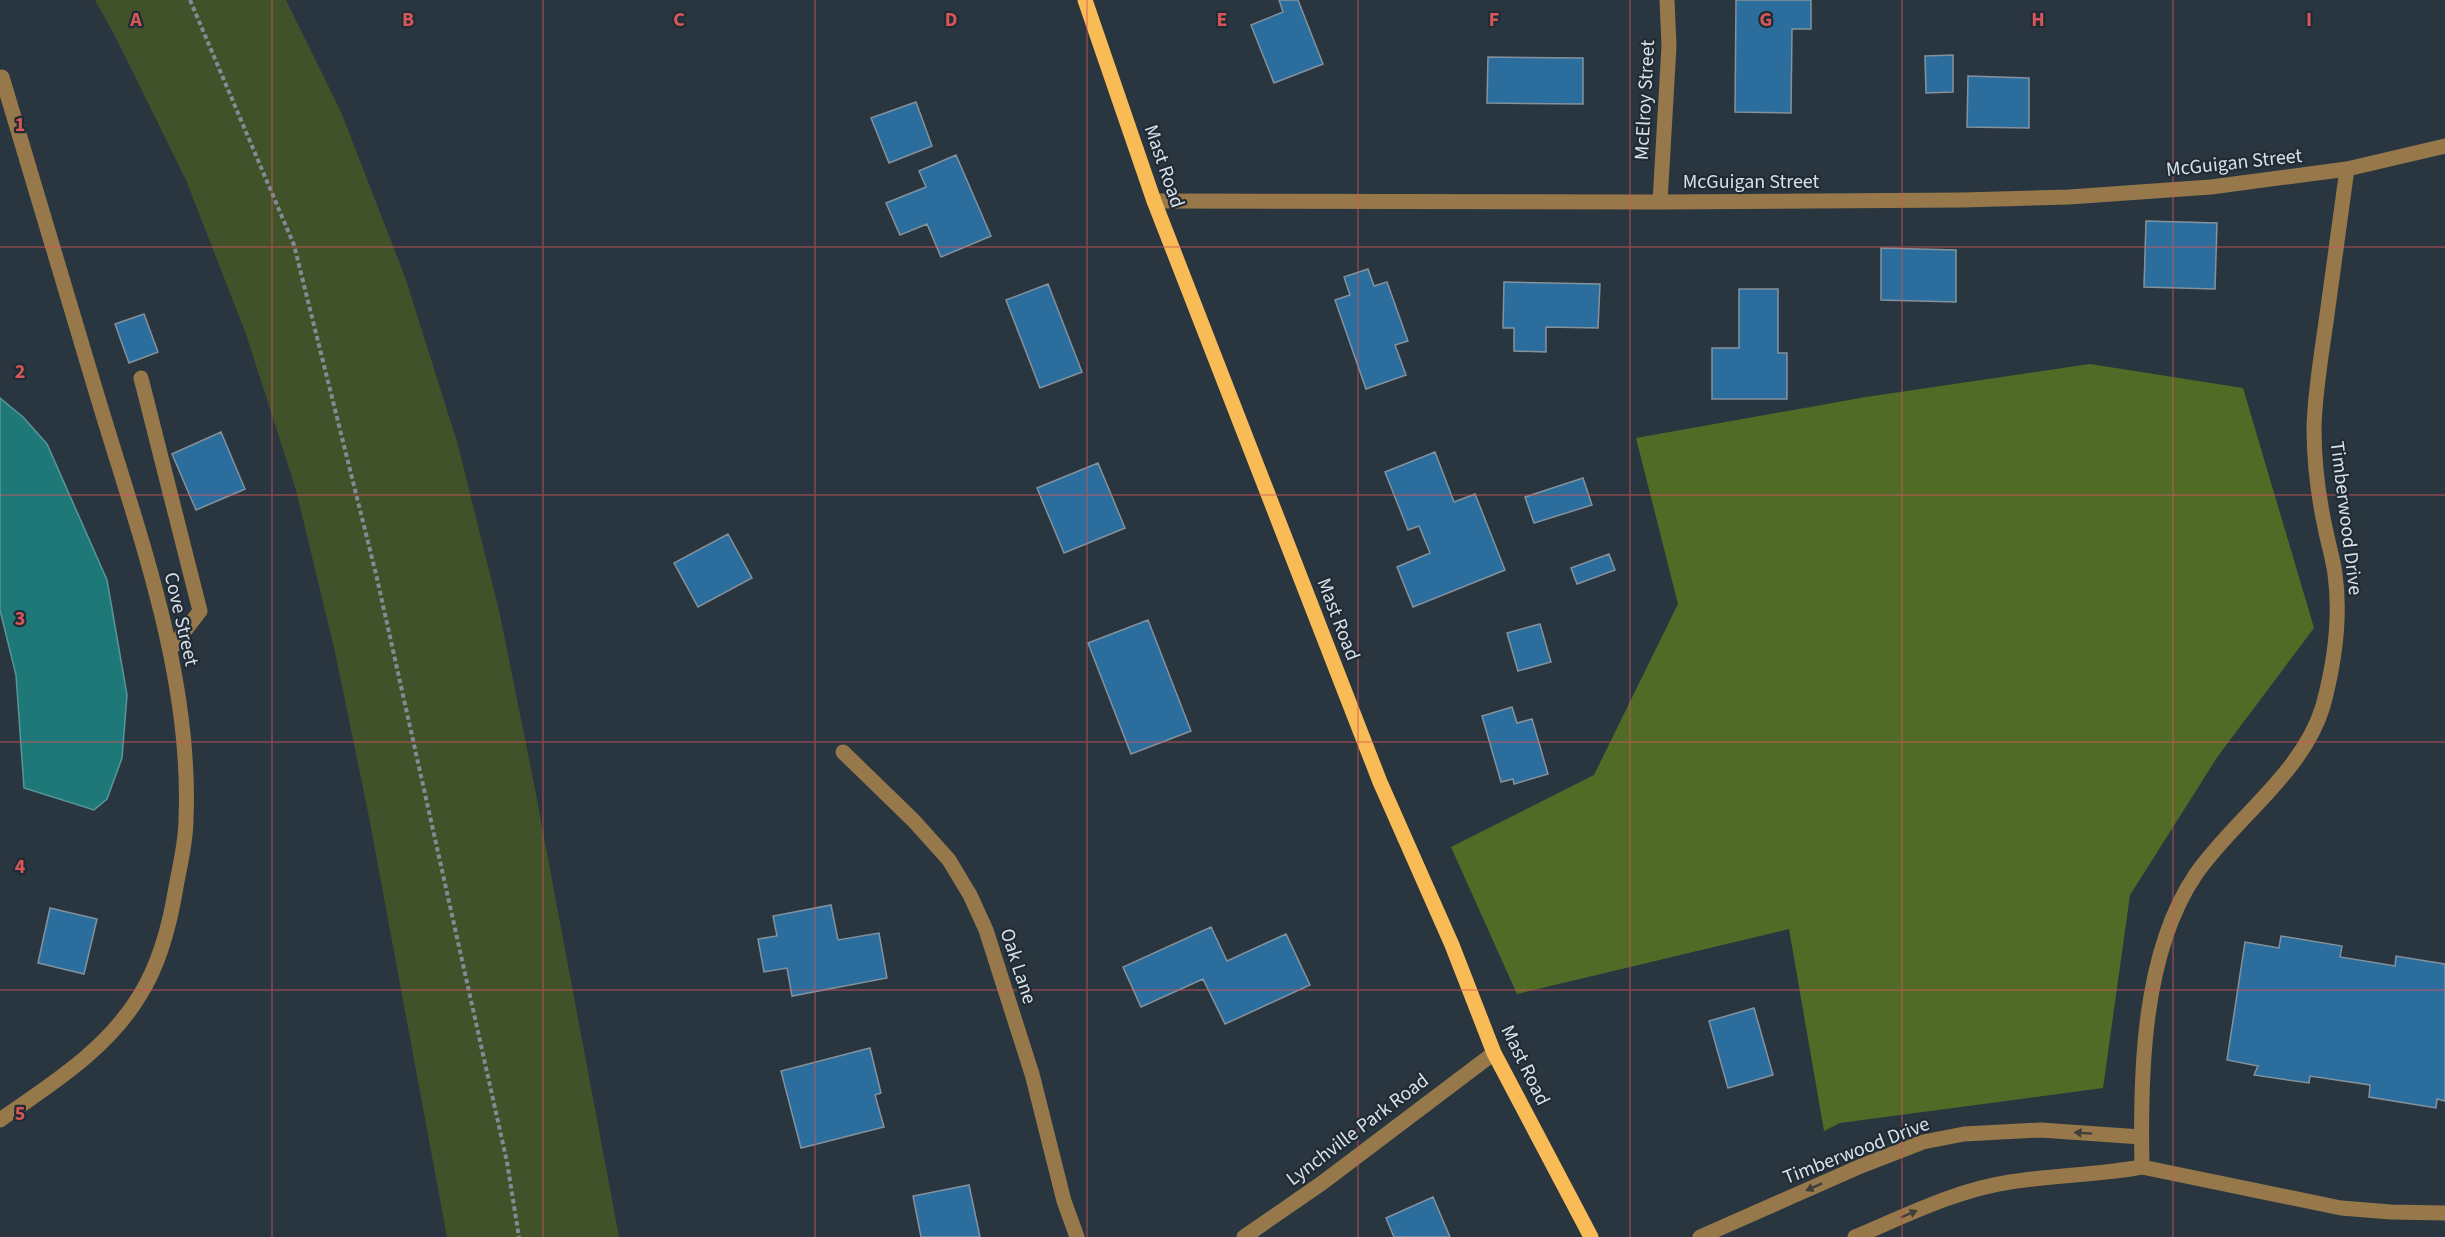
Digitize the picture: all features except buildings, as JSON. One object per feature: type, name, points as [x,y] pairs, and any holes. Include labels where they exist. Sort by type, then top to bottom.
[{"type":"main road","name":"Mast Road","points":[[1085,0],[1154,201],[1380,782],[1452,945],[1494,1053],[1591,1237]]},
{"type":"street","name":"McElroy Street","points":[[1660,202],[1669,46],[1667,0]]},
{"type":"street","name":"Cove Street","points":[[0,1120],[58,1079],[109,1037],[141,995],[159,957],[171,916],[187,821],[185,765],[170,650],[140,537],[2,77]]},
{"type":"street","points":[[2347,169],[2445,146]]},
{"type":"street","name":"McGuigan Street","points":[[1154,201],[1660,202],[2068,197],[2211,188],[2347,169]]},
{"type":"street","name":"Timberwood Drive","points":[[2142,1167],[2148,1015],[2164,942],[2177,906],[2197,873],[2309,740],[2322,706],[2327,684],[2337,615],[2336,575],[2316,470],[2314,425],[2319,372],[2347,169]]},
{"type":"street","points":[[141,378],[200,611],[170,650]]},
{"type":"street","name":"Oak Lane","points":[[843,752],[880,786],[949,860],[970,894],[986,930],[1028,1063],[1064,1201],[1077,1237]]},
{"type":"street","name":"Lynchville Park Road","points":[[1244,1237],[1322,1183],[1494,1053]]},
{"type":"street","name":"Timberwood Drive","points":[[1700,1237],[1861,1166],[1923,1142],[1964,1134],[2041,1130],[2142,1137]]},
{"type":"street","points":[[1855,1237],[1927,1206],[1988,1187],[2009,1182],[2112,1173],[2142,1167],[2341,1208],[2445,1213]]},
{"type":"path","points":[[190,0],[294,245],[376,574],[507,1162],[519,1237]]},
{"type":"shaded area","points":[[95,0],[286,0],[341,112],[405,277],[458,445],[500,615],[619,1237],[447,1237],[369,817],[335,652],[296,490],[246,334],[186,180]]},
{"type":"shaded area","points":[[2090,364],[2243,388],[2314,628],[2218,756],[2130,895],[2103,1088],[1840,1123],[1824,1131],[1789,929],[1517,994],[1451,847],[1594,775],[1678,604],[1636,438],[1866,397]]},
{"type":"shaded area","points":[[0,398],[23,417],[47,444],[107,580],[127,695],[122,758],[107,799],[94,810],[24,788],[16,675],[0,610]]}]
